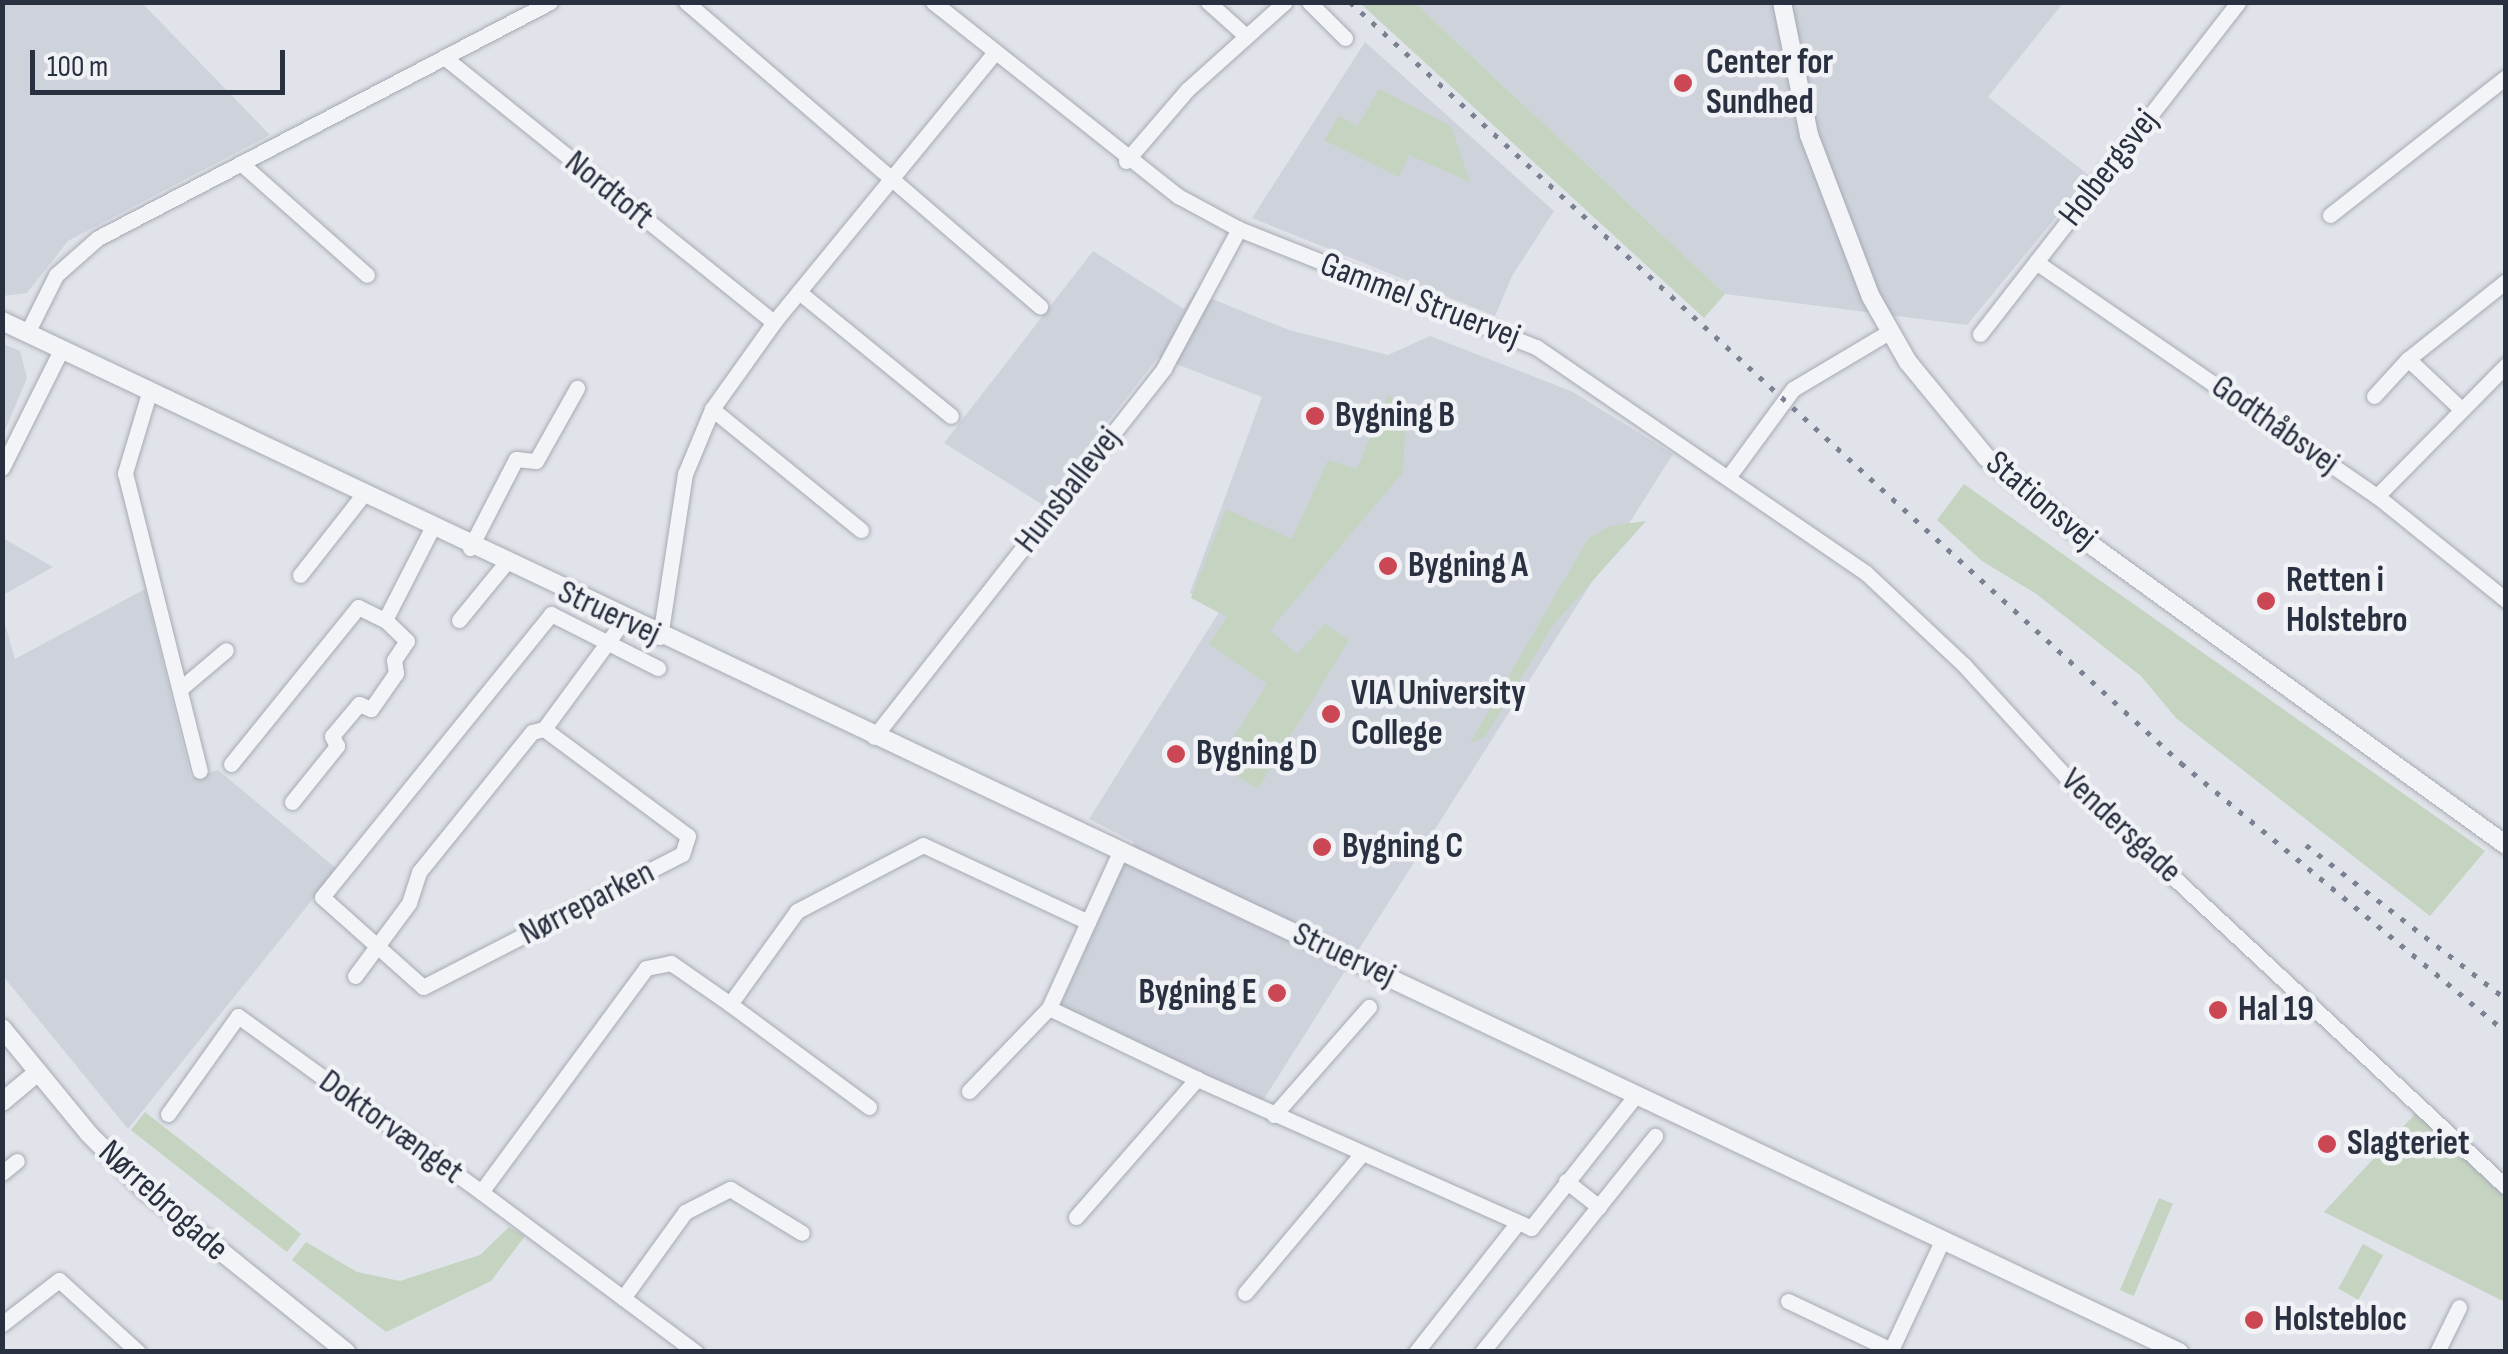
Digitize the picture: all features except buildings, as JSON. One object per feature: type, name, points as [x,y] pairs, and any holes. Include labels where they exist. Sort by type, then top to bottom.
[{"type":"street","points":[[27,333],[56,275],[76,253],[550,2]]},
{"type":"street","points":[[686,2],[1040,308]]},
{"type":"street","name":"Gammel Struervej","points":[[933,2],[1126,161],[1239,229],[1536,347],[1729,476]]},
{"type":"street","points":[[1208,2],[1246,36]]},
{"type":"street","points":[[1126,161],[1188,89],[1285,2]]},
{"type":"street","points":[[1309,2],[1345,38]]},
{"type":"street","name":"Stationsvej","points":[[1782,2],[1804,118],[1834,212],[1890,332],[1938,400],[2033,500],[2505,844]]},
{"type":"street","name":"Holbergsvej","points":[[1980,334],[2237,3]]},
{"type":"street","points":[[660,637],[686,474],[712,410],[774,322],[994,53]]},
{"type":"street","name":"Nordtoft","points":[[444,57],[774,322]]},
{"type":"street","points":[[2330,215],[2506,77]]},
{"type":"street","points":[[242,164],[367,275]]},
{"type":"street","name":"Hunsballevej","points":[[874,737],[1164,368],[1239,229]]},
{"type":"street","name":"Godthåbsvej","points":[[2036,262],[2377,496],[2506,600]]},
{"type":"street","points":[[2374,396],[2408,358],[2506,281]]},
{"type":"street","points":[[799,292],[950,416]]},
{"type":"street","name":"Struervej","points":[[2,321],[470,548],[2179,1352]]},
{"type":"street","points":[[1729,476],[1793,390],[1890,332]]},
{"type":"street","points":[[2,468],[61,350]]},
{"type":"street","points":[[2408,358],[2460,408]]},
{"type":"street","points":[[2377,496],[2506,365]]},
{"type":"street","points":[[470,548],[516,459],[536,461],[577,388]]},
{"type":"street","points":[[149,393],[126,473],[200,770]]},
{"type":"street","points":[[712,410],[862,530]]},
{"type":"street","name":"Vendersgade","points":[[1729,476],[1866,573],[1964,665],[2069,780],[2506,1186]]},
{"type":"street","points":[[300,575],[363,495]]},
{"type":"street","points":[[385,620],[432,528]]},
{"type":"street","points":[[459,620],[505,564]]},
{"type":"street","points":[[231,764],[358,607],[385,620],[407,641],[394,660],[396,673],[370,708],[359,704],[332,736],[337,746],[292,802]]},
{"type":"street","name":"Nørreparken","points":[[544,729],[688,836],[682,854],[424,988],[322,897],[550,614],[658,668]]},
{"type":"street","points":[[355,976],[409,903],[420,872],[532,732],[544,729],[611,646],[624,620]]},
{"type":"street","points":[[180,689],[226,650]]},
{"type":"street","points":[[730,1004],[798,911],[923,845],[1088,922]]},
{"type":"street","points":[[969,1091],[1049,1008],[1120,852]]},
{"type":"street","name":"Doktorvænget","points":[[168,1114],[238,1016],[481,1192],[646,968],[671,963],[869,1107]]},
{"type":"street","points":[[1274,1115],[1369,1007]]},
{"type":"street","points":[[1049,1008],[1360,1155],[1530,1228],[1636,1095]]},
{"type":"street","name":"Nørrebrogade","points":[[2,1028],[146,1190],[346,1352]]},
{"type":"street","points":[[2,1102],[38,1072]]},
{"type":"street","points":[[1076,1217],[1197,1080]]},
{"type":"street","points":[[1482,1352],[1655,1136]]},
{"type":"street","points":[[1245,1293],[1360,1155]]},
{"type":"street","points":[[2,1173],[17,1161]]},
{"type":"street","points":[[1566,1182],[1599,1206]]},
{"type":"street","points":[[623,1298],[685,1212],[730,1189],[802,1233]]},
{"type":"street","points":[[481,1192],[696,1352]]},
{"type":"street","points":[[1416,1352],[1516,1225]]},
{"type":"street","points":[[1788,1301],[1891,1351],[1942,1241]]},
{"type":"street","points":[[3,1322],[59,1280],[138,1352]]},
{"type":"street","points":[[2437,1352],[2459,1307]]},
{"type":"shaded area","points":[[3,2],[142,3],[270,135],[68,241],[27,293],[3,296]]},
{"type":"shaded area","points":[[1415,3],[2063,3],[1988,97],[2090,176],[1967,325],[1725,294]]},
{"type":"shaded area","points":[[1365,42],[1554,211],[1512,276],[1495,316],[1252,218]]},
{"type":"shaded area","name":"VIA University College","points":[[1093,251],[1184,309],[1195,292],[1289,330],[1388,355],[1430,336],[1573,392],[1673,454],[1262,1102],[1060,1006],[1134,842],[1089,819],[1221,609],[1190,593],[1262,397],[1158,357],[1043,505],[944,443]]},
{"type":"shaded area","points":[[3,344],[20,351],[27,378],[3,435]]},
{"type":"shaded area","points":[[3,538],[53,567],[3,595]]},
{"type":"shaded area","points":[[145,589],[191,778],[218,770],[337,869],[128,1129],[3,976],[2,614],[15,659]]},
{"type":"green space","points":[[1360,3],[1415,3],[1725,294],[1704,318]]},
{"type":"green space","points":[[1379,89],[1451,126],[1470,182],[1409,155],[1399,177],[1324,140],[1339,116],[1358,126]]},
{"type":"green space","points":[[1388,395],[1406,409],[1403,472],[1270,630],[1297,654],[1325,624],[1349,640],[1258,789],[1217,764],[1267,684],[1209,644],[1227,617],[1191,598],[1226,509],[1292,539],[1328,460],[1357,469]]},
{"type":"green space","points":[[1964,484],[2485,851],[2430,916],[2176,718],[2141,676],[2035,593],[1982,561],[1937,520]]},
{"type":"green space","points":[[1646,521],[1554,624],[1485,737],[1470,743],[1588,539],[1610,526]]},
{"type":"green space","points":[[145,1112],[301,1234],[287,1252],[131,1130]]},
{"type":"green space","points":[[2416,1113],[2505,1197],[2505,1302],[2324,1212]]},
{"type":"green space","points":[[2159,1198],[2173,1204],[2134,1296],[2120,1290]]},
{"type":"green space","points":[[509,1227],[525,1236],[491,1281],[386,1332],[292,1260],[306,1242],[357,1272],[400,1281],[480,1255]]},
{"type":"green space","points":[[2363,1244],[2383,1255],[2358,1300],[2338,1289]]},
{"type":"railway","points":[[1350,2],[2181,763],[2506,1032]]},
{"type":"railway","points":[[2306,845],[2506,999]]},
{"type":"place","name":"Center for Sundhed","points":[[1683,83]]},
{"type":"place","name":"Bygning B","points":[[1315,416]]},
{"type":"place","name":"Bygning A","points":[[1388,566]]},
{"type":"place","name":"Retten i Holstebro","points":[[2266,601]]},
{"type":"place","name":"VIA University College","points":[[1331,714]]},
{"type":"place","name":"Bygning D","points":[[1176,754]]},
{"type":"place","name":"Bygning C","points":[[1322,847]]},
{"type":"place","name":"Bygning E","points":[[1277,993]]},
{"type":"place","name":"Hal 19","points":[[2218,1010]]},
{"type":"place","name":"Slagteriet","points":[[2327,1144]]},
{"type":"place","name":"Holstebloc","points":[[2254,1320]]}]
